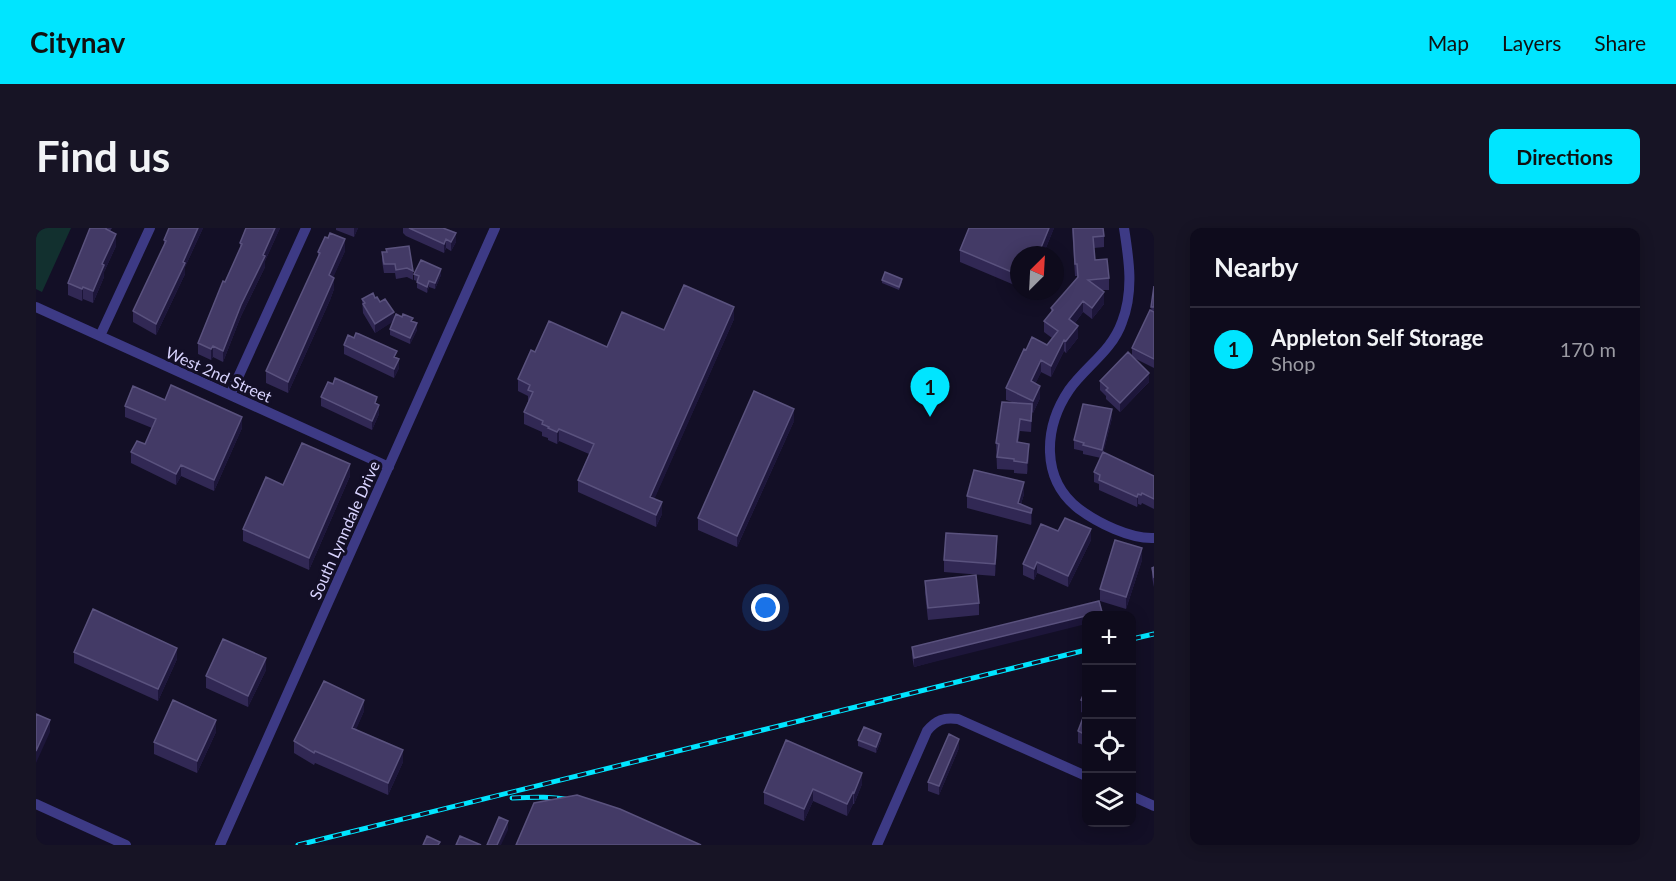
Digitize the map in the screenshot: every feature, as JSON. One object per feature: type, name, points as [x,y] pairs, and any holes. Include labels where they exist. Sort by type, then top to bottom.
[{"type":"street","points":[[100,336],[150,228]]},
{"type":"street","points":[[230,395],[306,228]]},
{"type":"street","name":"South Lynndale Drive","points":[[220,845],[495,228]]},
{"type":"street","points":[[1124,228],[1131,279],[1122,323],[1110,346],[1082,375],[1062,401],[1052,431],[1050,462],[1054,479],[1062,492],[1084,513],[1127,533],[1147,539],[1154,538]]},
{"type":"street","name":"West 2nd Street","points":[[36,308],[389,467]]},
{"type":"street","points":[[877,845],[927,731],[939,720],[948,717],[958,718],[1082,774]]},
{"type":"street","points":[[1136,798],[1154,806]]},
{"type":"street","points":[[36,804],[126,845]]},
{"type":"green space","points":[[36,228],[71,228],[42,292],[36,289]]},
{"type":"building","points":[[90,228],[106,228],[116,234],[93,291],[68,283]]},
{"type":"building","points":[[169,228],[198,228],[183,262],[185,263],[156,324],[133,311],[166,241],[164,240]]},
{"type":"building","points":[[246,228],[275,228],[223,351],[213,346],[211,349],[198,343],[223,281],[225,282],[242,244],[240,243]]},
{"type":"building","points":[[409,228],[443,228],[456,233],[451,242],[446,239],[444,244]]},
{"type":"building","points":[[969,228],[1049,228],[1042,246],[1010,246],[1010,271],[960,250]]},
{"type":"building","points":[[1073,228],[1103,228],[1104,236],[1093,237],[1095,260],[1107,259],[1109,278],[1088,280],[1104,292],[1092,308],[1083,301],[1069,319],[1078,326],[1066,341],[1064,340],[1051,366],[1041,360],[1031,381],[1040,386],[1033,401],[1006,388],[1032,337],[1047,345],[1058,331],[1044,321],[1058,300],[1064,300],[1064,293],[1078,277],[1077,264],[1075,264]]},
{"type":"building","points":[[330,233],[345,239],[329,275],[334,278],[288,382],[266,371],[320,253],[318,252],[325,237],[328,238]]},
{"type":"building","points":[[409,246],[413,271],[407,268],[396,270],[395,264],[384,264],[382,252],[387,252],[386,249]]},
{"type":"building","points":[[421,260],[441,269],[435,283],[429,281],[427,287],[417,282],[419,276],[414,274]]},
{"type":"building","points":[[885,272],[902,279],[899,287],[882,280]]},
{"type":"building","points":[[684,285],[734,307],[650,497],[662,502],[656,515],[578,480],[594,444],[559,429],[557,432],[548,428],[542,424],[543,421],[524,412],[533,392],[528,390],[530,385],[518,379],[531,350],[535,352],[549,321],[607,347],[622,312],[664,330]]},
{"type":"building","points":[[1154,286],[1154,307],[1151,307]]},
{"type":"building","points":[[373,293],[380,302],[385,299],[394,312],[375,324],[362,299]]},
{"type":"building","points":[[1150,310],[1154,312],[1154,359],[1132,348]]},
{"type":"building","points":[[396,314],[413,318],[411,321],[417,323],[410,338],[390,329]]},
{"type":"building","points":[[356,333],[397,351],[394,357],[399,359],[394,369],[344,345],[348,335],[354,338]]},
{"type":"building","points":[[1128,352],[1149,373],[1120,403],[1100,381]]},
{"type":"building","points":[[335,378],[377,397],[375,403],[379,405],[372,421],[321,397],[328,382],[333,384]]},
{"type":"building","points":[[171,385],[242,417],[214,480],[181,465],[176,474],[131,452],[137,441],[145,444],[156,419],[125,406],[133,386],[165,400]]},
{"type":"building","points":[[754,391],[794,409],[737,536],[698,518]]},
{"type":"building","points":[[1002,402],[1032,404],[1031,421],[1020,419],[1017,442],[1029,444],[1027,463],[997,457],[999,444],[996,443]]},
{"type":"building","points":[[1083,404],[1112,409],[1102,450],[1074,440]]},
{"type":"building","points":[[302,443],[350,464],[309,558],[243,529],[266,477],[283,485]]},
{"type":"building","points":[[1103,452],[1154,476],[1154,499],[1142,493],[1137,497],[1099,480],[1100,475],[1094,472]]},
{"type":"building","points":[[974,470],[1024,482],[1018,503],[1032,509],[1031,513],[967,496]]},
{"type":"building","points":[[1065,518],[1091,529],[1068,576],[1037,562],[1034,569],[1023,564],[1041,524],[1058,531]]},
{"type":"building","points":[[946,533],[997,536],[995,564],[944,560]]},
{"type":"building","points":[[1115,540],[1142,548],[1126,597],[1100,589]]},
{"type":"building","points":[[976,575],[979,603],[928,608],[925,581]]},
{"type":"building","points":[[1099,601],[1102,611],[1082,611],[1082,617],[914,658],[912,647]]},
{"type":"building","points":[[93,609],[177,648],[158,689],[74,652]]},
{"type":"building","points":[[223,639],[266,658],[248,696],[206,676]]},
{"type":"building","points":[[324,681],[364,700],[352,728],[403,750],[388,783],[315,751],[314,753],[294,741]]},
{"type":"building","points":[[173,700],[216,720],[197,761],[154,742]]},
{"type":"building","points":[[36,714],[50,720],[36,751]]},
{"type":"building","points":[[1082,720],[1082,733],[1078,731]]},
{"type":"building","points":[[864,727],[881,734],[876,747],[858,740]]},
{"type":"building","points":[[949,734],[959,739],[939,786],[928,782]]},
{"type":"building","points":[[786,740],[862,773],[847,804],[813,789],[804,809],[764,792]]},
{"type":"building","points":[[577,795],[620,809],[701,845],[516,845],[534,803]]},
{"type":"building","points":[[499,817],[508,821],[497,845],[487,845]]},
{"type":"building","points":[[427,836],[440,842],[438,845],[423,845]]},
{"type":"building","points":[[460,836],[481,845],[456,845]]},
{"type":"railway","points":[[1136,638],[1154,634]]},
{"type":"railway","points":[[298,845],[1082,651]]},
{"type":"railway","points":[[512,798],[536,797],[575,801]]},
{"type":"place","name":"Appleton Self Storage","points":[[930,417]]}]
